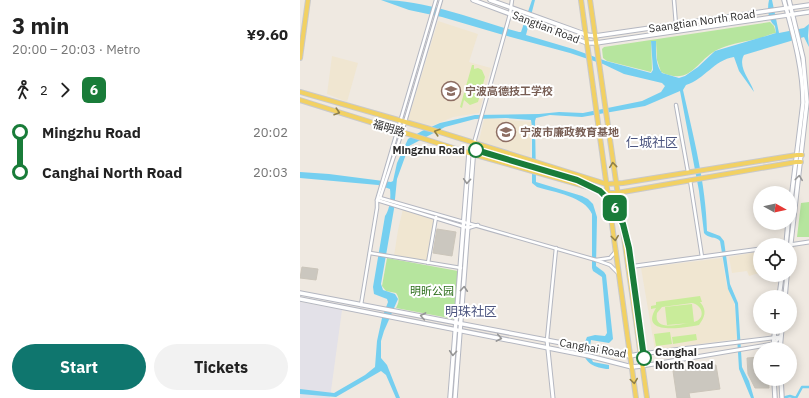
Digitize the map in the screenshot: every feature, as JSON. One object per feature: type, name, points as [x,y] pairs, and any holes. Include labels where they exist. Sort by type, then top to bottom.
[{"type":"main road","points":[[300,58],[308,0]]},
{"type":"main road","name":"Sangtian Road","points":[[473,0],[587,43],[596,43]]},
{"type":"main road","name":"Sangtian Road","points":[[490,0],[587,35],[595,36]]},
{"type":"main road","points":[[581,0],[587,35],[606,184],[609,193],[636,398]]},
{"type":"main road","points":[[590,0],[608,115],[615,184],[647,398]]},
{"type":"main road","points":[[784,0],[791,15]]},
{"type":"main road","points":[[789,0],[803,89],[791,238]]},
{"type":"main road","name":"Saangtian North Road","points":[[595,36],[776,11],[791,7],[809,5]]},
{"type":"main road","name":"Saangtian North Road","points":[[596,43],[809,12]]},
{"type":"main road","points":[[794,28],[800,42],[807,102],[802,155],[798,162],[794,186]]},
{"type":"main road","name":"福明路","points":[[300,92],[403,121],[606,184],[615,184],[802,155]]},
{"type":"main road","name":"福明路","points":[[300,100],[472,154],[609,193],[617,193],[798,162]]},
{"type":"main road","points":[[450,398],[464,224],[474,144]]},
{"type":"main road","points":[[455,398],[461,331],[472,154]]},
{"type":"main road","name":"Canghai Road","points":[[300,293],[630,356],[640,354]]},
{"type":"main road","name":"Canghai Road","points":[[300,299],[548,348],[632,367],[642,366]]},
{"type":"main road","points":[[773,342],[774,334]]},
{"type":"main road","points":[[780,342],[781,334]]},
{"type":"main road","points":[[774,386],[775,397]]},
{"type":"main road","points":[[781,386],[782,396]]},
{"type":"street","points":[[403,121],[436,0]]},
{"type":"street","points":[[361,305],[378,208],[377,200],[386,177],[441,0]]},
{"type":"street","points":[[474,144],[506,30],[512,0]]},
{"type":"street","points":[[674,0],[676,24]]},
{"type":"street","points":[[676,105],[688,173]]},
{"type":"street","points":[[692,180],[702,257]]},
{"type":"street","points":[[377,200],[380,198],[382,188]]},
{"type":"street","points":[[380,198],[385,201]]},
{"type":"street","points":[[377,200],[385,201],[468,226],[478,225],[590,258],[610,265],[620,275]]},
{"type":"street","points":[[428,263],[436,216]]},
{"type":"street","points":[[797,244],[809,242]]},
{"type":"street","points":[[553,398],[548,340],[556,248]]},
{"type":"street","points":[[628,267],[753,250]]},
{"type":"street","points":[[596,260],[610,258],[616,251]]},
{"type":"street","points":[[370,252],[465,269]]},
{"type":"street","points":[[775,342],[780,337]]},
{"type":"street","name":"Canghai Road","points":[[640,354],[780,337]]},
{"type":"street","name":"Canghai Road","points":[[642,366],[753,347]]},
{"type":"shaded area","name":"宁波高德技工学校","points":[[438,21],[478,34],[469,62],[491,68],[479,113],[453,117],[432,126],[408,120]]},
{"type":"shaded area","points":[[332,56],[358,63],[347,102],[327,94]]},
{"type":"shaded area","name":"宁波市廉政教育基地","points":[[489,118],[532,122],[530,157],[479,141],[484,119]]},
{"type":"shaded area","points":[[403,209],[435,218],[428,262],[394,256]]},
{"type":"shaded area","points":[[753,253],[753,275],[749,276],[747,271],[732,273],[729,257]]},
{"type":"shaded area","points":[[722,258],[727,287],[733,298],[737,339],[655,350],[641,268]]},
{"type":"shaded area","points":[[300,302],[342,310],[330,398],[300,398]]},
{"type":"green space","points":[[770,22],[774,26],[776,33],[719,49],[711,53],[693,70],[680,76],[671,76],[661,72],[657,60],[656,41],[651,41],[651,72],[607,61],[603,58],[602,49],[604,47]]},
{"type":"green space","points":[[472,65],[474,65],[474,69],[478,68],[482,70],[485,77],[478,102],[470,105],[464,100],[462,108],[460,107]]},
{"type":"green space","points":[[809,202],[809,237],[797,237],[801,203]]},
{"type":"green space","name":"明昕公园","points":[[387,258],[458,271],[454,319],[396,308],[399,300],[396,293],[386,291],[382,286]]},
{"type":"green space","points":[[700,296],[702,302],[700,302],[705,311],[704,317],[699,325],[675,328],[659,327],[653,323],[652,317],[656,308],[651,309],[651,306],[656,305],[656,302]],"holes":[[[692,303],[696,304],[701,309],[702,315],[694,322],[692,304],[665,307],[667,325],[690,323],[668,326],[659,323],[657,319],[657,313],[662,307]]]},
{"type":"green space","points":[[670,332],[672,344],[656,346],[654,334]]},
{"type":"green space","points":[[696,334],[697,340],[673,344],[672,337]]},
{"type":"water","points":[[381,0],[416,3],[521,32],[532,0],[535,0],[526,35],[573,49],[606,61],[651,73],[653,70],[651,41],[656,41],[656,58],[662,73],[679,78],[685,76],[698,67],[715,51],[776,33],[775,26],[771,21],[769,14],[769,0],[772,0],[779,33],[804,28],[809,24],[809,47],[804,37],[744,55],[742,60],[743,69],[754,92],[739,71],[734,57],[721,62],[699,79],[686,85],[683,90],[702,178],[707,231],[720,236],[724,241],[730,284],[738,303],[742,367],[749,381],[754,398],[751,398],[739,369],[735,304],[728,289],[720,241],[704,233],[699,191],[680,91],[645,106],[582,117],[550,115],[536,118],[535,121],[536,182],[588,199],[593,204],[597,217],[596,266],[606,275],[613,339],[609,343],[591,340],[589,353],[593,362],[609,365],[609,369],[596,367],[591,364],[587,360],[584,351],[584,344],[587,337],[595,335],[605,336],[607,333],[602,277],[593,271],[592,268],[592,214],[583,203],[576,199],[537,187],[532,183],[531,120],[506,118],[475,119],[445,127],[409,146],[397,179],[394,209],[381,284],[383,290],[395,294],[398,299],[381,341],[381,358],[387,365],[400,398],[396,398],[386,375],[381,371],[336,397],[300,394],[300,389],[334,393],[365,375],[375,367],[377,341],[382,318],[388,302],[387,299],[374,294],[373,287],[385,216],[389,206],[390,189],[378,185],[300,178],[300,172],[391,182],[393,181],[397,163],[408,139],[440,123],[475,115],[539,114],[559,112],[583,113],[642,101],[661,92],[665,86],[662,83],[624,74],[603,64],[570,53],[442,17],[409,10]]},
{"type":"building","points":[[437,229],[456,232],[452,256],[433,253]]},
{"type":"building","points":[[302,267],[318,269],[316,280],[300,278]]},
{"type":"building","points":[[747,358],[753,358],[753,384],[748,374]]},
{"type":"building","points":[[716,365],[720,389],[689,393],[690,398],[677,398],[673,371]]},
{"type":"building","points":[[754,386],[769,386],[769,388],[755,388]]},
{"type":"waterway","points":[[782,398],[790,396],[796,398],[802,387],[809,387]]},
{"type":"metro line","name":"6","points":[[476,150],[504,160],[577,180],[600,191],[612,203],[623,224],[629,248],[644,358]]},
{"type":"place","name":"宁波高德技工学校","points":[[451,91]]},
{"type":"place","name":"宁波市廉政教育基地","points":[[506,132]]},
{"type":"place","name":"Mingzhu Road","points":[[476,150]]},
{"type":"place","name":"Canghai North Road","points":[[644,358]]},
{"type":"district","name":"仁城社区","points":[[652,142]]},
{"type":"district","name":"明珠社区","points":[[471,311]]}]
